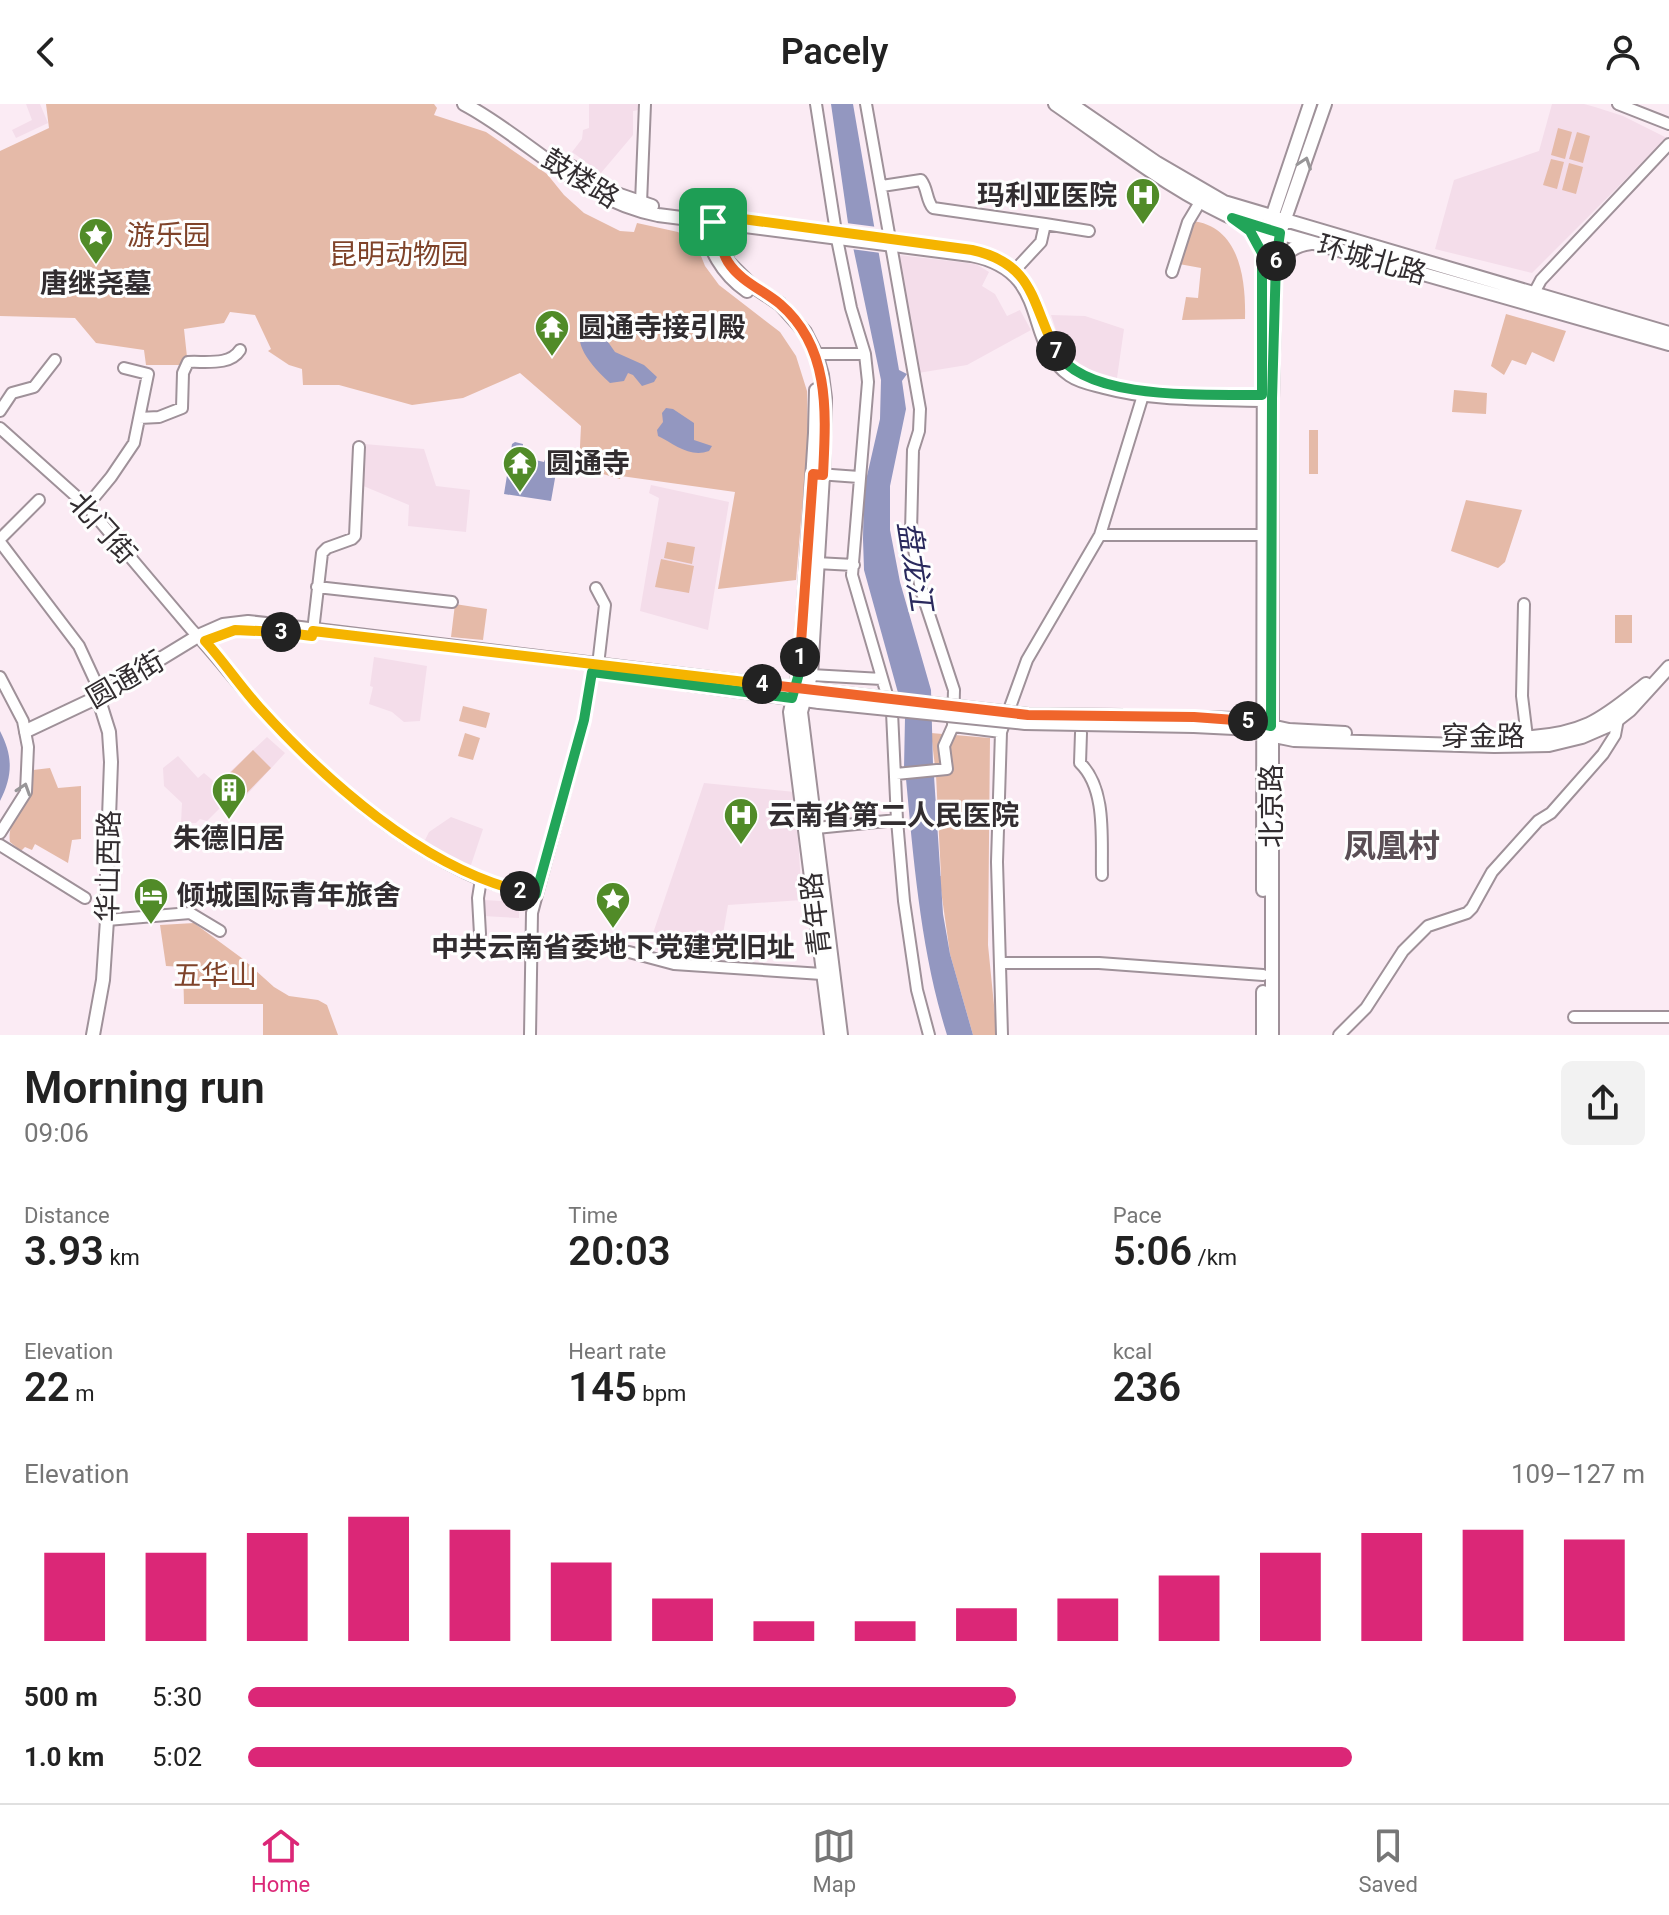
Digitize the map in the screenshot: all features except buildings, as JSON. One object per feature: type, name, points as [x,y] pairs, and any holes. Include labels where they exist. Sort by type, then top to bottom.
[{"type":"main road","name":"鼓楼路","points":[[464,104],[493,119],[587,188],[646,213],[887,242],[993,261],[1014,274],[1026,291],[1048,347],[1062,369],[1089,383],[1144,394],[1262,397]]},
{"type":"main road","name":"鼓楼路","points":[[481,104],[611,192],[641,203],[707,219]]},
{"type":"main road","name":"环城北路","points":[[1055,104],[1200,202],[1232,218],[1276,225],[1669,344]]},
{"type":"main road","name":"环城北路","points":[[1071,104],[1206,193],[1276,225]]},
{"type":"main road","name":"北京路","points":[[1288,191],[1310,104]]},
{"type":"main road","name":"北京路","points":[[1272,1035],[1262,535],[1263,267],[1288,191],[1325,104]]},
{"type":"main road","points":[[1244,208],[1265,206],[1288,191],[1301,217],[1317,238],[1288,251],[1275,275]]},
{"type":"main road","points":[[1232,218],[1254,236],[1262,253],[1263,267]]},
{"type":"main road","points":[[707,219],[728,262],[750,284],[780,304],[805,332],[816,354],[825,398],[798,693]]},
{"type":"main road","points":[[707,219],[717,262],[740,286],[786,321],[809,356],[817,400],[816,563],[811,675],[798,693]]},
{"type":"main road","name":"北京路","points":[[1263,1035],[1276,225]]},
{"type":"main road","name":"环城北路","points":[[1317,238],[1534,293],[1669,333]]},
{"type":"main road","name":"鼓楼路","points":[[887,242],[984,252],[996,256],[1015,270],[1030,288],[1052,345],[1065,365],[1090,379],[1144,394]]},
{"type":"main road","name":"圆通街","points":[[27,735],[101,700],[201,638],[234,623],[1025,723],[1194,722],[1267,730]]},
{"type":"main road","name":"穿金路","points":[[1267,730],[1527,737],[1570,731],[1587,725],[1622,702],[1647,683],[1669,657]]},
{"type":"main road","name":"穿金路","points":[[1267,730],[1294,740],[1549,745],[1582,737],[1618,719],[1669,667]]},
{"type":"main road","name":"青年路","points":[[798,693],[841,1035]]},
{"type":"main road","name":"青年路","points":[[798,693],[792,725],[831,1035]]},
{"type":"main road","name":"华山西路","points":[[96,1035],[110,920],[111,762],[109,732],[101,700]]},
{"type":"main road","points":[[1618,719],[1622,702]]},
{"type":"street","points":[[641,203],[645,104]]},
{"type":"street","points":[[816,104],[842,236],[851,308],[865,354],[868,382],[852,575],[894,720],[900,773],[897,820],[904,901],[917,990],[929,1035]]},
{"type":"street","points":[[866,104],[882,186],[887,242],[920,409],[919,431],[913,450],[911,532],[921,590],[954,690],[953,726],[944,746],[947,769],[900,773]]},
{"type":"street","points":[[1618,104],[1669,124]]},
{"type":"street","points":[[1534,293],[1541,280],[1669,144]]},
{"type":"street","points":[[882,186],[921,180],[933,208],[1089,231]]},
{"type":"street","points":[[1172,272],[1188,222],[1200,202]]},
{"type":"street","points":[[1015,270],[1041,242],[1045,224]]},
{"type":"street","points":[[138,423],[182,408],[183,373],[188,362],[225,361],[240,350]]},
{"type":"street","points":[[816,354],[865,354]]},
{"type":"street","points":[[0,411],[12,393],[34,387],[55,360]]},
{"type":"street","points":[[87,506],[134,443],[148,374],[124,368]]},
{"type":"street","points":[[1002,1035],[997,862],[1001,732],[1027,660],[1100,535],[1144,394]]},
{"type":"street","name":"北门街","points":[[0,428],[87,506],[294,745],[361,804],[424,849],[481,879],[536,894]]},
{"type":"street","points":[[312,634],[322,553],[355,536],[359,447]]},
{"type":"street","points":[[818,474],[859,477]]},
{"type":"street","points":[[39,500],[0,543],[79,646],[101,700]]},
{"type":"street","points":[[1100,535],[1262,535]]},
{"type":"street","points":[[816,563],[854,565]]},
{"type":"street","points":[[317,587],[452,602]]},
{"type":"street","points":[[530,1035],[530,927],[595,668],[605,605],[596,588]]},
{"type":"street","points":[[1524,604],[1522,696],[1527,737]]},
{"type":"street","points":[[811,675],[882,679]]},
{"type":"street","points":[[0,677],[27,735],[27,787],[0,833]]},
{"type":"street","points":[[1339,1035],[1366,1008],[1403,951],[1428,926],[1467,913],[1472,908],[1492,872],[1538,821],[1551,813],[1603,754],[1615,735],[1618,719]]},
{"type":"street","points":[[953,726],[1001,732]]},
{"type":"street","points":[[1081,733],[1080,763],[1086,770],[1099,803],[1102,875]]},
{"type":"street","points":[[816,828],[897,820]]},
{"type":"street","points":[[0,845],[85,898]]},
{"type":"street","points":[[480,934],[478,898],[481,879]]},
{"type":"street","points":[[110,920],[190,913],[220,931]]},
{"type":"street","points":[[629,952],[689,966],[822,974]]},
{"type":"street","points":[[1000,963],[1099,963],[1263,975]]},
{"type":"street","points":[[1574,1017],[1669,1017]]},
{"type":"shaded area","points":[[26,104],[40,104],[48,123],[16,138],[12,130],[32,120]]},
{"type":"shaded area","points":[[589,104],[638,104],[638,110],[633,111],[633,135],[601,173],[572,152],[582,139],[583,130],[589,128]]},
{"type":"shaded area","points":[[1552,104],[1595,107],[1623,116],[1667,138],[1532,273],[1435,249],[1454,180],[1539,151]]},
{"type":"shaded area","points":[[899,255],[976,264],[989,272],[982,286],[995,294],[1007,316],[1020,310],[1031,330],[967,365],[918,373],[898,270]]},
{"type":"shaded area","points":[[1051,315],[1085,316],[1124,329],[1117,378],[1073,362],[1060,342]]},
{"type":"shaded area","points":[[364,444],[424,449],[436,486],[470,490],[466,532],[408,526],[409,505],[361,485]]},
{"type":"shaded area","points":[[651,485],[729,502],[708,630],[640,611],[659,498],[649,493]]},
{"type":"shaded area","points":[[374,657],[427,666],[420,721],[404,722],[392,712],[369,704]]},
{"type":"shaded area","points":[[267,737],[285,753],[234,809],[227,801],[207,821],[200,819],[196,823],[181,823],[182,803],[164,786],[163,768],[178,756],[198,778],[204,773],[217,784]]},
{"type":"shaded area","name":"云南省第二人民医院","points":[[704,783],[795,792],[802,900],[728,905],[718,963],[648,948]]},
{"type":"shaded area","points":[[451,817],[483,829],[469,871],[422,846],[429,832]]},
{"type":"shaded area","points":[[502,892],[522,900],[519,918],[483,916],[484,900],[501,901]]},
{"type":"green space","name":"昆明动物园","points":[[46,104],[434,104],[437,108],[434,115],[486,132],[547,174],[584,213],[620,231],[634,232],[637,223],[678,232],[697,246],[705,266],[719,285],[780,332],[796,356],[807,391],[808,437],[796,580],[718,589],[735,492],[621,476],[620,479],[579,467],[581,426],[520,373],[463,398],[412,405],[339,385],[303,385],[302,369],[289,365],[268,351],[271,349],[255,315],[230,312],[224,323],[184,329],[187,357],[182,365],[146,365],[144,350],[96,343],[75,318],[0,316],[0,151],[49,128]]},
{"type":"green space","points":[[1558,128],[1572,132],[1565,159],[1551,155]]},
{"type":"green space","points":[[1577,132],[1590,136],[1583,163],[1569,159]]},
{"type":"green space","points":[[1551,159],[1564,162],[1557,189],[1543,185]]},
{"type":"green space","points":[[1569,163],[1583,167],[1576,194],[1562,190]]},
{"type":"green space","points":[[1191,221],[1207,225],[1230,243],[1241,272],[1245,319],[1182,320],[1186,297],[1198,298],[1201,268],[1179,264]]},
{"type":"green space","points":[[1506,314],[1566,331],[1554,362],[1532,352],[1526,365],[1512,360],[1504,375],[1491,366]]},
{"type":"green space","points":[[1454,390],[1487,393],[1486,414],[1452,412]]},
{"type":"green space","points":[[1309,430],[1318,430],[1318,474],[1309,474]]},
{"type":"green space","points":[[1466,500],[1522,510],[1505,562],[1498,568],[1451,551]]},
{"type":"green space","points":[[667,542],[695,547],[692,564],[664,558]]},
{"type":"green space","points":[[661,559],[694,566],[689,593],[655,587]]},
{"type":"green space","points":[[455,604],[487,609],[483,640],[451,637]]},
{"type":"green space","points":[[1615,615],[1632,615],[1632,643],[1615,643]]},
{"type":"green space","points":[[463,706],[490,713],[486,728],[459,721]]},
{"type":"green space","points":[[465,733],[480,738],[473,760],[458,756]]},
{"type":"green space","points":[[931,733],[990,738],[988,945],[997,1035],[973,1035],[950,954],[939,876],[936,775]]},
{"type":"green space","points":[[253,750],[271,768],[241,799],[228,786],[221,792],[216,787]]},
{"type":"green space","points":[[50,768],[58,788],[81,786],[81,839],[72,840],[68,863],[35,844],[32,850],[25,847],[21,851],[10,842],[11,826],[33,770]]},
{"type":"green space","name":"五华山","points":[[194,923],[243,959],[274,987],[289,996],[318,1000],[327,1005],[338,1035],[263,1035],[263,1004],[184,1004],[183,967],[166,966],[160,925]]},
{"type":"water","points":[[831,104],[853,104],[899,370],[907,374],[902,381],[906,409],[890,486],[890,530],[900,582],[931,690],[933,765],[904,768],[905,718],[864,570],[864,489],[880,419],[881,380],[848,223]]},
{"type":"water","points":[[587,329],[601,332],[615,352],[644,365],[657,377],[654,382],[642,386],[628,373],[624,381],[610,383],[594,367],[582,347],[580,334]]},
{"type":"water","points":[[666,408],[673,409],[694,423],[694,440],[712,446],[709,451],[695,453],[658,436],[657,430],[663,422],[662,413]]},
{"type":"water","points":[[512,444],[523,444],[522,457],[544,462],[549,449],[560,450],[551,501],[504,494]]},
{"type":"water","points":[[0,731],[10,766],[0,801]]},
{"type":"water","points":[[934,776],[943,914],[950,954],[973,1035],[947,1035],[931,972],[920,908],[906,779]]},
{"type":"pier","points":[[846,223],[877,227],[881,253],[851,249]]},
{"type":"place","name":"玛利亚医院","points":[[1143,226]]},
{"type":"place","name":"唐继尧墓","points":[[96,266]]},
{"type":"place","name":"圆通寺接引殿","points":[[552,358]]},
{"type":"place","name":"圆通寺","points":[[520,494]]},
{"type":"place","name":"朱德旧居","points":[[229,821]]},
{"type":"place","name":"云南省第二人民医院","points":[[741,846]]},
{"type":"place","name":"倾城国际青年旅舍","points":[[151,926]]},
{"type":"place","name":"中共云南省委地下党建党旧址","points":[[613,930]]},
{"type":"district","name":"凤凰村","points":[[1392,846]]},
{"type":"route","points":[[713,222],[706,214],[984,252],[1008,264],[1023,278],[1037,303],[1052,345],[1065,365],[1075,373],[1144,392],[1262,395],[1262,253],[1250,231],[1232,218],[1280,233],[1273,305],[1271,726],[1237,719],[1194,717],[1028,715],[794,688],[782,686],[621,668],[313,631],[312,636],[235,630],[205,641],[228,672],[294,745],[361,804],[424,849],[469,874],[499,886],[536,894],[584,720],[592,672],[792,698],[794,688],[798,677],[800,667],[813,474],[823,475],[825,398],[822,375],[805,332],[780,304],[750,284],[728,262],[713,222]]},
{"type":"park label","name":"游乐园","points":[[169,235]]},
{"type":"water label","name":"盘龙江","points":[[915,566]]}]
